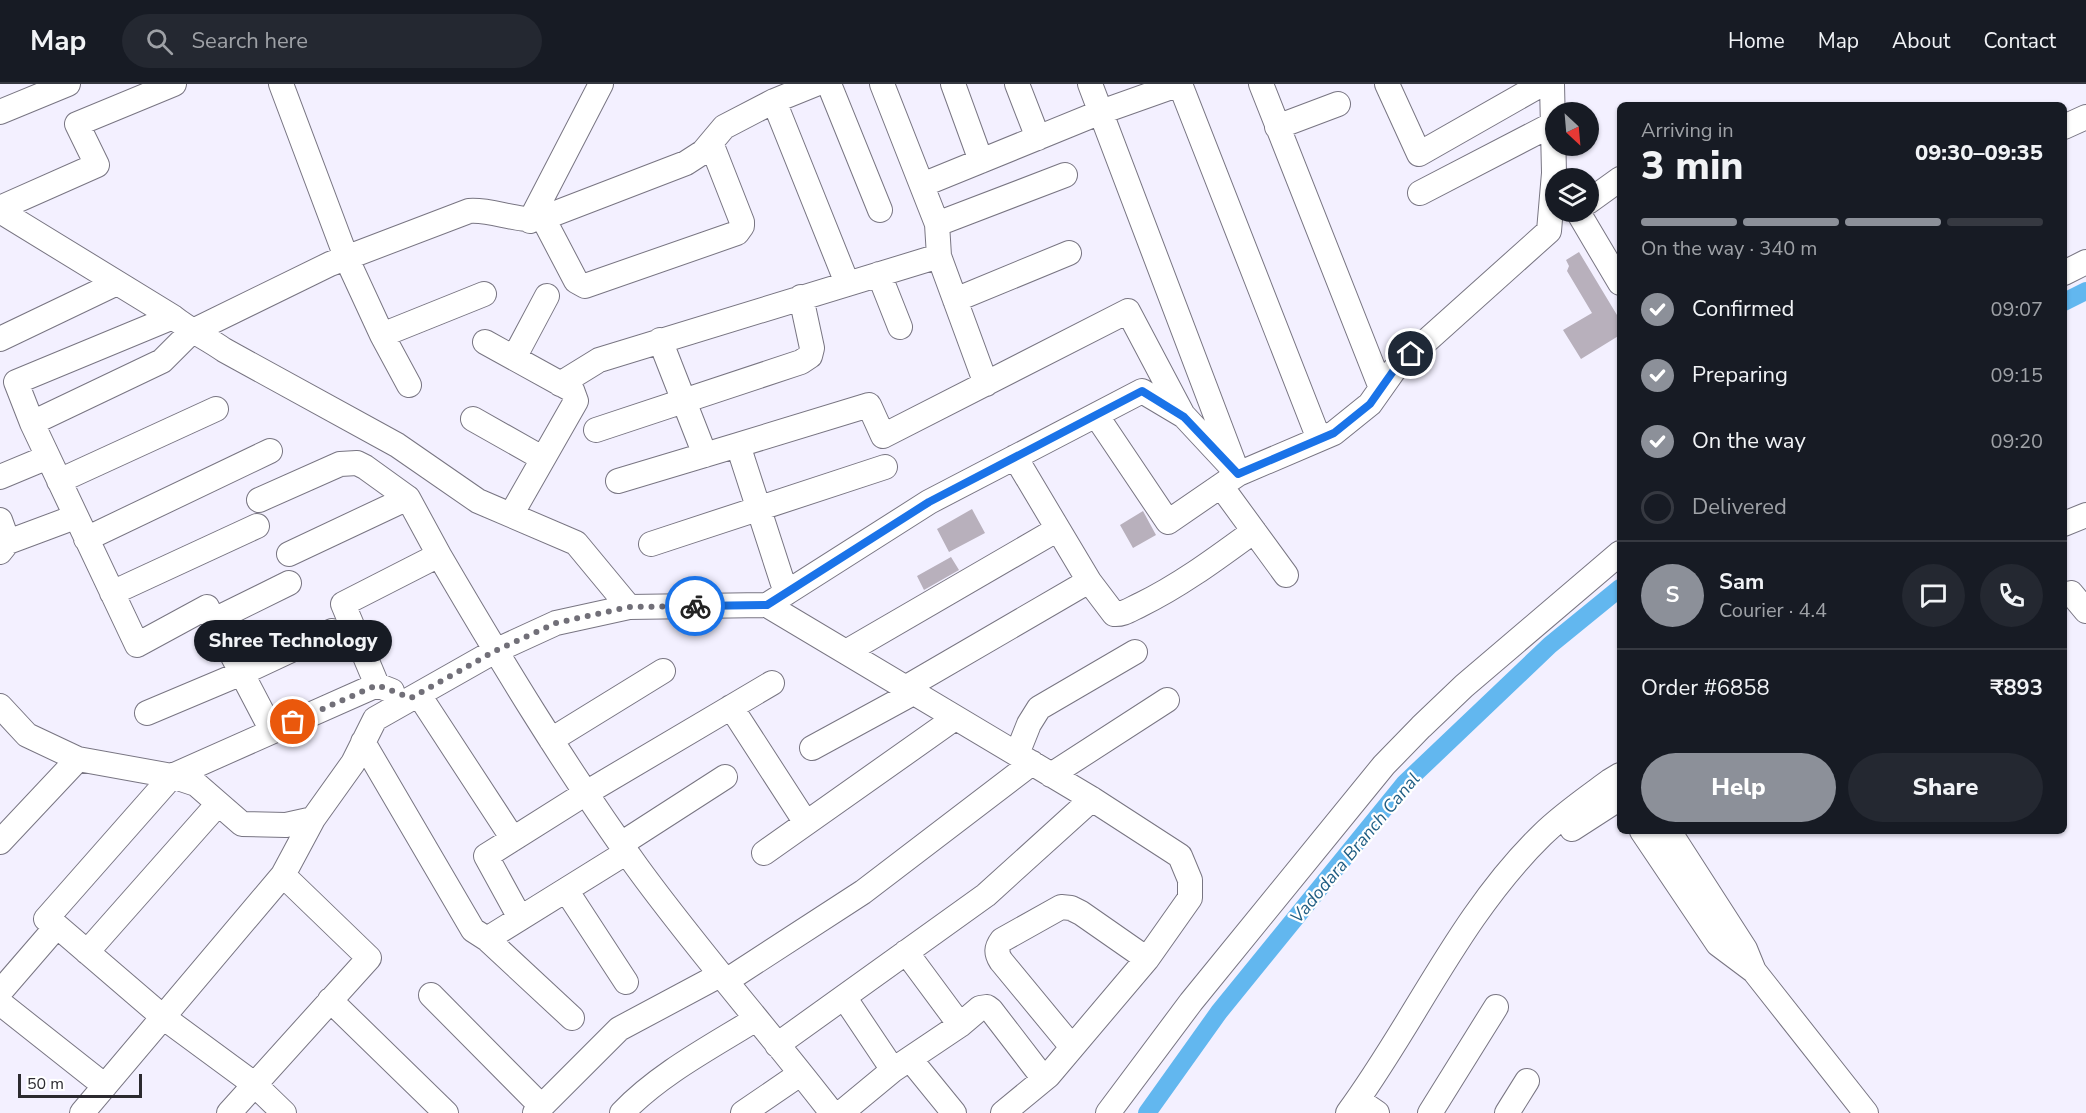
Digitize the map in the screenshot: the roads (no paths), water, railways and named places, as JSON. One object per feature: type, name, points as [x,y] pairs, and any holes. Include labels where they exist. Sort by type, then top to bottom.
[{"type":"street","points":[[0,112],[68,84]]},
{"type":"street","points":[[0,210],[97,165],[77,124],[174,84]]},
{"type":"street","points":[[281,84],[346,257],[382,335],[409,385]]},
{"type":"street","points":[[537,219],[601,84]]},
{"type":"street","points":[[273,732],[207,607],[136,645],[32,423],[8,386],[182,325],[346,257],[469,211],[483,210],[537,219],[686,164],[703,152],[724,127],[774,100],[816,84]]},
{"type":"street","points":[[829,84],[880,210]]},
{"type":"street","points":[[882,84],[937,224],[939,256],[986,384]]},
{"type":"street","points":[[953,84],[981,161]]},
{"type":"street","points":[[1017,84],[1038,138]]},
{"type":"street","points":[[1089,84],[1101,112],[1230,480],[1254,531],[1286,575]]},
{"type":"street","points":[[922,185],[1101,112],[1180,84],[1319,439]]},
{"type":"street","points":[[1261,84],[1381,388]]},
{"type":"street","points":[[1391,85],[1419,154],[1542,84]]},
{"type":"street","points":[[1552,84],[1552,102]]},
{"type":"street","points":[[774,100],[847,283]]},
{"type":"street","points":[[1277,127],[1338,104]]},
{"type":"street","points":[[2067,126],[2086,117]]},
{"type":"street","points":[[1420,193],[1545,128]]},
{"type":"street","points":[[2067,142],[2086,132]]},
{"type":"street","points":[[537,219],[576,281],[585,286],[737,233],[742,222],[711,143]]},
{"type":"street","points":[[1549,231],[1554,156]]},
{"type":"street","points":[[937,224],[1065,175]]},
{"type":"street","points":[[1599,194],[1617,181]]},
{"type":"street","points":[[0,210],[224,350],[397,445],[478,501],[576,543],[629,607]]},
{"type":"street","points":[[1096,415],[1168,522],[1230,480],[1334,433],[1370,404],[1394,370],[1549,231],[1562,222]]},
{"type":"street","points":[[1583,222],[1617,278]]},
{"type":"street","points":[[955,300],[1069,253]]},
{"type":"street","points":[[560,384],[599,360],[939,256]]},
{"type":"street","points":[[2067,272],[2086,262]]},
{"type":"street","points":[[879,274],[900,327]]},
{"type":"street","points":[[0,339],[117,283]]},
{"type":"street","points":[[382,335],[484,294]]},
{"type":"street","points":[[514,358],[547,296]]},
{"type":"street","points":[[596,430],[801,362],[810,356],[812,348],[801,297]]},
{"type":"street","points":[[618,481],[869,405],[883,436],[1128,311],[1184,417],[1230,480]]},
{"type":"street","points":[[32,423],[162,361],[182,325]]},
{"type":"street","points":[[660,340],[705,455]]},
{"type":"street","points":[[485,342],[572,390],[576,401],[511,515]]},
{"type":"street","points":[[82,1113],[283,875],[313,819],[353,763],[375,719],[495,651],[556,623],[629,607],[776,599],[929,502],[1142,391],[1184,417]]},
{"type":"street","points":[[59,481],[216,409]]},
{"type":"street","points":[[473,419],[542,459]]},
{"type":"street","points":[[738,445],[758,509],[776,599],[846,652],[1092,799],[1180,856],[1190,880],[1190,898],[1147,959],[1044,1079],[1003,1113]]},
{"type":"street","points":[[86,539],[270,451]]},
{"type":"street","points":[[0,477],[48,457]]},
{"type":"street","points":[[1015,457],[1089,581],[1114,614],[1120,615],[1150,600],[1198,572],[1254,531]]},
{"type":"street","points":[[258,500],[349,462],[365,467],[408,498],[495,651],[586,793],[624,848],[723,978],[832,1113]]},
{"type":"street","points":[[651,544],[885,467]]},
{"type":"street","points":[[2067,506],[2086,497]]},
{"type":"street","points":[[289,554],[408,498]]},
{"type":"street","points":[[2067,523],[2086,515]]},
{"type":"street","points":[[3,538],[75,517]]},
{"type":"street","points":[[112,593],[257,526]]},
{"type":"street","points":[[846,652],[1058,529]]},
{"type":"street","points":[[377,685],[343,604],[439,555]]},
{"type":"street","points":[[1108,1113],[1191,1002],[1384,765],[1464,686],[1617,556]]},
{"type":"street","points":[[812,748],[1089,581]]},
{"type":"street","points":[[214,620],[289,583]]},
{"type":"street","points":[[147,713],[242,674],[332,631]]},
{"type":"street","points":[[1033,764],[1029,724],[1040,708],[1135,652]]},
{"type":"street","points":[[552,740],[663,671]]},
{"type":"street","points":[[520,918],[486,856],[586,793],[771,683]]},
{"type":"street","points":[[284,1113],[254,1084],[163,1017],[46,919],[172,776],[377,685],[415,696],[513,839]]},
{"type":"street","points":[[431,995],[538,1110],[619,1029],[723,978],[863,892],[1033,764],[1167,700]]},
{"type":"street","points":[[731,707],[806,823]]},
{"type":"street","points":[[2,711],[27,735],[78,759],[172,776],[196,784],[217,805],[242,824],[286,825],[313,819]]},
{"type":"street","points":[[764,853],[955,718]]},
{"type":"street","points":[[363,742],[473,930],[487,939],[573,1018]]},
{"type":"street","points":[[0,842],[78,759]]},
{"type":"street","points":[[487,939],[566,890],[725,777]]},
{"type":"street","points":[[1361,1109],[1377,1075],[1446,958],[1503,879],[1542,834],[1617,791]]},
{"type":"street","points":[[777,1045],[986,895],[1092,799]]},
{"type":"street","points":[[87,952],[217,805]]},
{"type":"street","points":[[1644,834],[1718,944],[1754,971],[1866,1113]]},
{"type":"street","points":[[1672,834],[1745,949],[1754,971]]},
{"type":"street","points":[[229,1113],[369,958],[283,875]]},
{"type":"street","points":[[566,890],[626,982]]},
{"type":"street","points":[[1072,1047],[1001,961],[997,954],[997,947],[1002,940],[1061,907],[1071,908],[1147,959]]},
{"type":"street","points":[[0,992],[57,926]]},
{"type":"street","points":[[906,952],[960,1025]]},
{"type":"street","points":[[844,997],[902,1065],[954,1113]]},
{"type":"street","points":[[330,1000],[446,1113]]},
{"type":"street","points":[[0,1003],[105,1086]]},
{"type":"street","points":[[841,1113],[980,1008],[987,1007],[991,1010],[1044,1079]]},
{"type":"street","points":[[1430,1113],[1496,1007]]},
{"type":"street","points":[[622,1113],[636,1098],[756,1019]]},
{"type":"street","points":[[743,1113],[801,1074]]},
{"type":"street","points":[[1507,1113],[1527,1081]]},
{"type":"waterway","name":"Vadodara Branch Canal","points":[[2067,300],[2086,291]]},
{"type":"waterway","name":"Vadodara Branch Canal","points":[[1147,1113],[1219,1012],[1405,783],[1550,645],[1617,590]]},
{"type":"place","name":"Shree Technology","points":[[293,722]]}]
